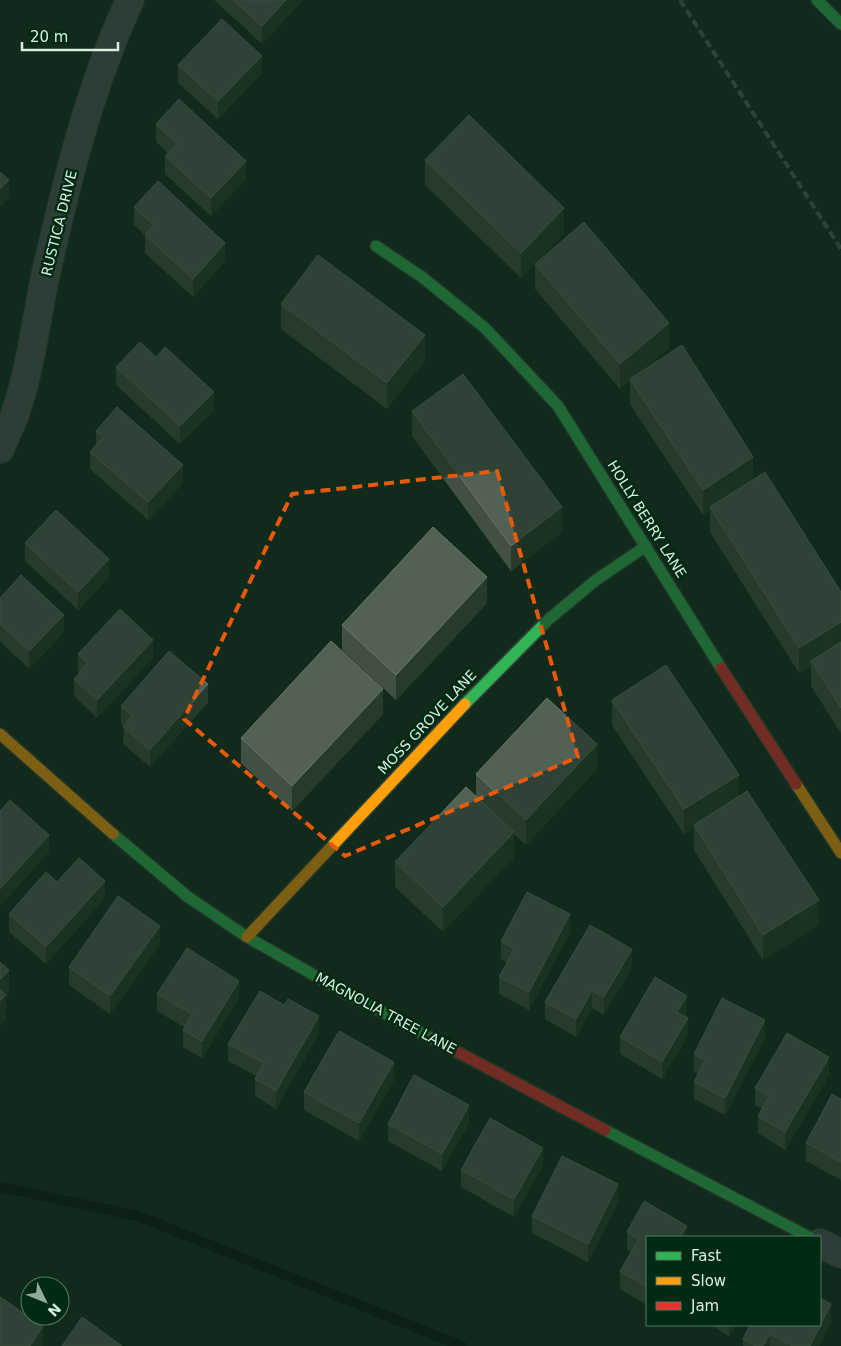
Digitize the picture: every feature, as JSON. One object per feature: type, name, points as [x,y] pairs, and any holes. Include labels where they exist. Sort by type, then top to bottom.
[{"type":"street","name":"RUSTICA DRIVE","points":[[0,449],[15,414],[30,358],[46,274],[75,155],[94,90],[130,0]]},
{"type":"street","points":[[817,0],[841,24]]},
{"type":"street","name":"HOLLY BERRY LANE","points":[[376,246],[422,277],[486,328],[558,406],[743,703],[841,853]]},
{"type":"street","name":"MOSS GROVE LANE","points":[[247,937],[499,668],[549,619],[596,580],[646,546]]},
{"type":"street","name":"MAGNOLIA TREE LANE","points":[[0,734],[135,854],[188,897],[247,937],[342,991],[807,1236]]},
{"type":"street","points":[[821,1244],[841,1254]]},
{"type":"highlighted area","points":[[497,471],[578,757],[345,856],[184,719],[292,494]]},
{"type":"building","points":[[233,0],[286,0],[262,26]]},
{"type":"building","points":[[222,19],[262,56],[218,101],[178,65]]},
{"type":"building","points":[[179,99],[246,161],[211,198],[165,156],[177,144],[156,124]]},
{"type":"building","points":[[469,115],[564,208],[521,253],[425,160]]},
{"type":"building","points":[[0,172],[9,180],[0,189]]},
{"type":"building","points":[[158,181],[225,243],[193,279],[145,235],[154,225],[134,207]]},
{"type":"building","points":[[584,222],[669,323],[620,364],[535,264]]},
{"type":"building","points":[[318,255],[425,335],[387,383],[281,304]]},
{"type":"building","points":[[140,342],[156,357],[165,347],[214,392],[180,426],[116,367]]},
{"type":"building","points":[[682,345],[753,457],[703,490],[630,379]]},
{"type":"building","points":[[463,374],[562,507],[511,546],[412,411]]},
{"type":"building","points":[[117,407],[183,465],[148,502],[90,452],[103,437],[96,431]]},
{"type":"building","points":[[765,472],[841,592],[841,622],[799,648],[710,507]]},
{"type":"building","points":[[56,510],[109,559],[78,592],[25,543]]},
{"type":"building","points":[[433,527],[487,577],[396,675],[342,625]]},
{"type":"building","points":[[21,575],[64,615],[29,651],[0,624],[0,598]]},
{"type":"building","points":[[120,609],[153,640],[97,700],[74,679],[88,663],[78,654]]},
{"type":"building","points":[[331,641],[383,689],[292,786],[241,738]]},
{"type":"building","points":[[841,642],[841,708],[811,661]]},
{"type":"building","points":[[169,651],[208,684],[150,750],[123,727],[132,716],[121,706]]},
{"type":"building","points":[[666,665],[739,775],[684,809],[612,700]]},
{"type":"building","points":[[547,698],[597,744],[526,820],[476,774]]},
{"type":"building","points":[[466,787],[514,832],[443,907],[395,862]]},
{"type":"building","points":[[747,791],[819,900],[763,935],[694,825]]},
{"type":"building","points":[[10,800],[49,835],[0,889],[0,811]]},
{"type":"building","points":[[79,858],[105,881],[46,947],[9,914],[46,872],[57,882]]},
{"type":"building","points":[[527,892],[570,914],[529,992],[499,977],[514,949],[501,941]]},
{"type":"building","points":[[118,896],[160,926],[110,996],[69,967]]},
{"type":"building","points":[[590,925],[632,949],[604,997],[592,991],[576,1019],[545,1002]]},
{"type":"building","points":[[187,948],[239,981],[202,1041],[183,1030],[192,1014],[157,994]]},
{"type":"building","points":[[0,962],[9,970],[0,980]]},
{"type":"building","points":[[655,977],[687,996],[677,1012],[688,1018],[662,1062],[620,1037]]},
{"type":"building","points":[[0,989],[6,995],[0,1001]]},
{"type":"building","points":[[260,991],[284,1005],[288,999],[319,1016],[276,1091],[255,1079],[264,1063],[228,1044]]},
{"type":"building","points":[[722,998],[765,1020],[725,1098],[694,1082],[705,1060],[694,1054]]},
{"type":"building","points":[[339,1031],[394,1062],[359,1123],[304,1092]]},
{"type":"building","points":[[787,1033],[829,1057],[785,1132],[758,1116],[769,1096],[755,1088]]},
{"type":"building","points":[[414,1075],[469,1105],[442,1154],[388,1124]]},
{"type":"building","points":[[832,1094],[841,1099],[841,1162],[806,1143]]},
{"type":"building","points":[[490,1118],[543,1148],[514,1199],[461,1170]]},
{"type":"building","points":[[562,1156],[618,1184],[588,1244],[532,1216]]},
{"type":"building","points":[[644,1201],[687,1226],[681,1236],[646,1236],[646,1286],[620,1271],[639,1239],[627,1232]]},
{"type":"building","points":[[0,1297],[20,1310],[20,1326],[43,1326],[30,1346],[0,1346]]},
{"type":"building","points":[[821,1299],[831,1304],[821,1324]]},
{"type":"building","points":[[82,1317],[122,1346],[62,1346]]},
{"type":"building","points":[[750,1326],[820,1326],[810,1346],[793,1346],[770,1334],[763,1346],[755,1346],[743,1339]]},
{"type":"waterway","points":[[0,1187],[138,1216],[462,1346]]},
{"type":"railway","points":[[680,0],[841,249]]},
{"type":"traffic: fast","points":[[817,0],[841,24]]},
{"type":"traffic: fast","points":[[376,246],[422,277],[485,328],[558,406],[721,668]]},
{"type":"traffic: fast","points":[[465,704],[549,619],[596,580],[646,546]]},
{"type":"traffic: fast","points":[[113,834],[188,897],[247,937],[342,991],[433,1039]]},
{"type":"traffic: fast","points":[[605,1130],[807,1236]]},
{"type":"traffic: slow","points":[[247,937],[465,704]]},
{"type":"traffic: slow","points":[[0,734],[113,834]]},
{"type":"traffic: slow","points":[[796,784],[841,853]]},
{"type":"traffic: jam","points":[[721,668],[796,784]]},
{"type":"traffic: jam","points":[[433,1039],[605,1130]]}]
